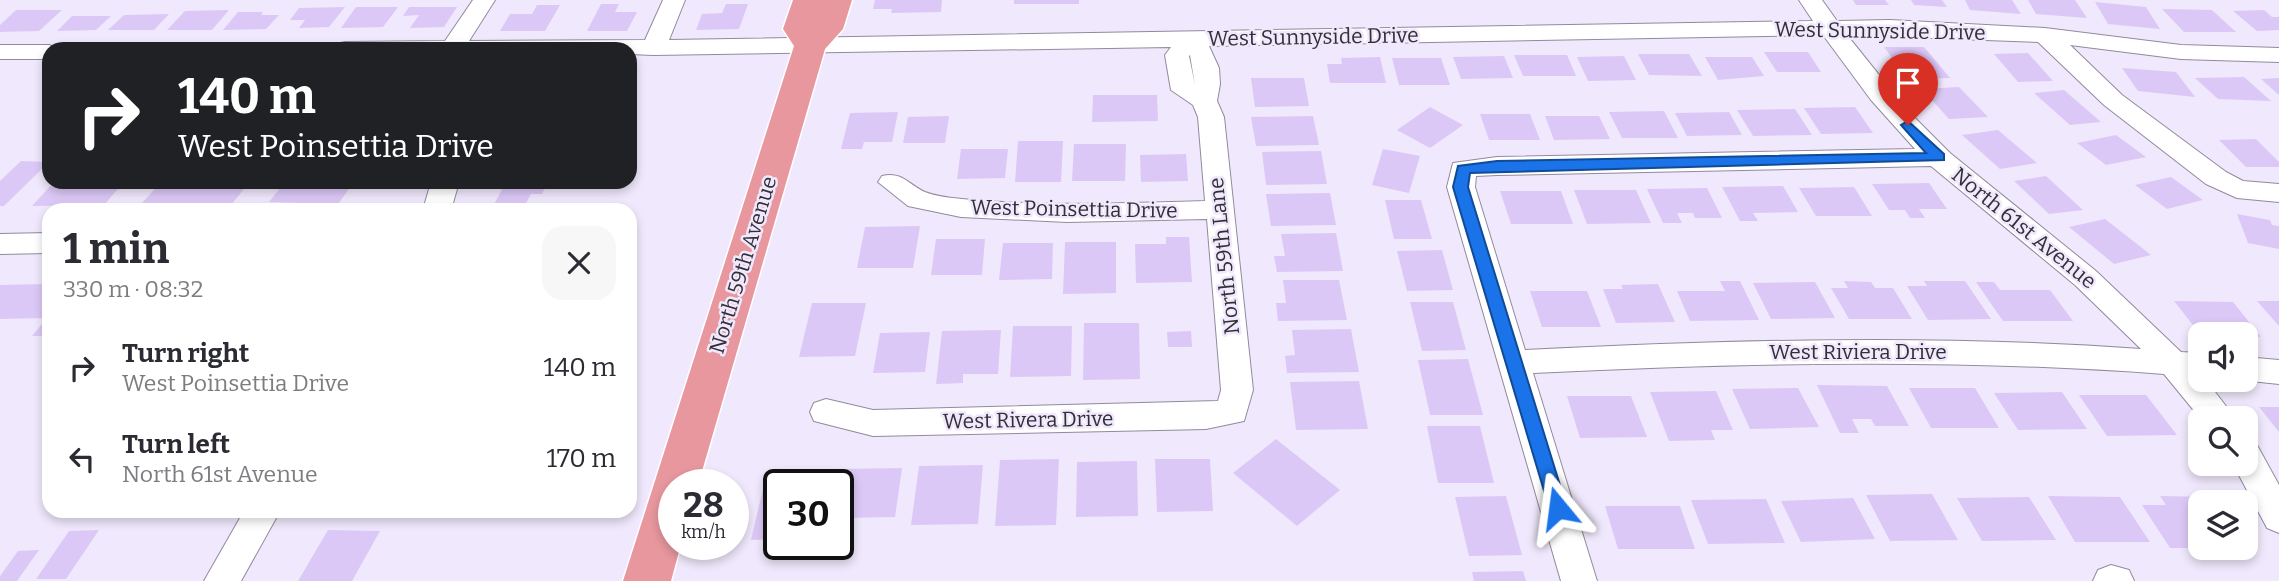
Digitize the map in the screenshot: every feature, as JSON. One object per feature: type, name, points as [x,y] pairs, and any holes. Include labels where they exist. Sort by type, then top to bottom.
[{"type":"main road","points":[[808,0],[798,29],[810,46]]},
{"type":"main road","name":"North 59th Avenue","points":[[681,469],[810,46],[828,29],[837,0]]},
{"type":"main road","points":[[647,581],[658,545]]},
{"type":"street","points":[[456,42],[484,0]]},
{"type":"street","points":[[653,48],[674,0]]},
{"type":"street","name":"North 61st Avenue","points":[[1810,0],[1878,93],[1938,157],[2103,292],[2185,364],[2211,406]]},
{"type":"street","name":"West Sunnyside Drive","points":[[637,48],[1890,27],[2045,35],[2181,52],[2279,55]]},
{"type":"street","points":[[2045,35],[2081,74],[2216,178],[2236,190],[2279,193]]},
{"type":"street","points":[[1192,39],[1177,55],[1181,81],[1184,90],[1206,91]]},
{"type":"street","name":"North 59th Lane","points":[[1192,39],[1205,54],[1206,91],[1211,117],[1237,390],[1232,412]]},
{"type":"street","points":[[0,52],[42,52]]},
{"type":"street","points":[[1579,581],[1461,187],[1463,169],[1497,166],[1938,157]]},
{"type":"street","name":"West Poinsettia Drive","points":[[892,182],[918,200],[961,208],[1067,213],[1220,210]]},
{"type":"street","points":[[0,244],[42,243]]},
{"type":"street","name":"West Riviera Drive","points":[[1515,362],[1784,351],[1925,350],[2185,364]]},
{"type":"street","points":[[2258,370],[2279,372]]},
{"type":"street","name":"West Rivera Drive","points":[[825,412],[873,423],[1206,416],[1232,412]]},
{"type":"street","points":[[2256,476],[2279,518]]},
{"type":"street","points":[[222,581],[259,518]]},
{"type":"building","points":[[875,0],[942,0],[941,12],[891,13],[892,9],[873,9]]},
{"type":"building","points":[[1014,0],[1079,0],[1079,4],[1014,4]]},
{"type":"building","points":[[1853,0],[1885,0],[1889,5],[1856,5]]},
{"type":"building","points":[[1911,0],[1942,0],[1947,7],[1914,5]]},
{"type":"building","points":[[1965,0],[2012,0],[2021,14],[1970,10]]},
{"type":"building","points":[[2028,0],[2075,0],[2087,18],[2036,14]]},
{"type":"building","points":[[2095,2],[2146,7],[2160,29],[2108,24]]},
{"type":"building","points":[[601,4],[619,4],[615,12],[637,12],[627,31],[587,31]]},
{"type":"building","points":[[726,4],[748,4],[739,29],[696,30],[702,14],[722,13]]},
{"type":"building","points":[[537,5],[560,5],[545,31],[500,31],[510,14],[532,14]]},
{"type":"building","points":[[345,7],[329,27],[299,28],[305,20],[290,20],[299,8]]},
{"type":"building","points":[[356,7],[398,7],[383,27],[341,28]]},
{"type":"building","points":[[409,7],[457,7],[444,27],[410,28],[419,15],[403,16]]},
{"type":"building","points":[[2162,9],[2212,10],[2236,32],[2184,32]]},
{"type":"building","points":[[16,10],[62,10],[39,31],[0,32],[0,25]]},
{"type":"building","points":[[229,10],[212,30],[167,30],[185,11]]},
{"type":"building","points":[[2264,10],[2272,17],[2279,17],[2279,30],[2257,31],[2233,11]]},
{"type":"building","points":[[238,12],[279,15],[266,29],[223,30]]},
{"type":"building","points":[[169,14],[154,30],[108,30],[124,15]]},
{"type":"building","points":[[72,16],[111,16],[96,30],[57,31]]},
{"type":"building","points":[[1884,47],[1924,47],[1950,78],[1908,79]]},
{"type":"building","points":[[1764,52],[1808,52],[1821,72],[1777,72]]},
{"type":"building","points":[[2028,53],[2053,81],[2018,82],[1994,54]]},
{"type":"building","points":[[1638,54],[1689,54],[1702,76],[1649,75]]},
{"type":"building","points":[[1514,55],[1567,55],[1576,76],[1523,76]]},
{"type":"building","points":[[1504,56],[1513,78],[1461,79],[1453,57]]},
{"type":"building","points":[[1624,56],[1636,80],[1588,81],[1577,57]]},
{"type":"building","points":[[1380,57],[1386,83],[1330,83],[1327,64],[1342,64],[1341,58]]},
{"type":"building","points":[[1705,57],[1752,57],[1764,76],[1718,80]]},
{"type":"building","points":[[1392,58],[1441,58],[1450,85],[1399,85]]},
{"type":"building","points":[[2122,68],[2176,72],[2195,97],[2138,91]]},
{"type":"building","points":[[2244,77],[2271,101],[2218,99],[2195,78]]},
{"type":"building","points":[[1251,78],[1304,78],[1309,106],[1255,107]]},
{"type":"building","points":[[2279,78],[2279,95],[2261,79]]},
{"type":"building","points":[[1959,87],[1988,117],[1949,119],[1922,89]]},
{"type":"building","points":[[2064,90],[2101,122],[2070,125],[2034,93]]},
{"type":"building","points":[[1093,95],[1157,95],[1158,121],[1092,122]]},
{"type":"building","points":[[1430,107],[1463,125],[1430,148],[1397,130]]},
{"type":"building","points":[[1855,107],[1873,133],[1821,134],[1804,108]]},
{"type":"building","points":[[1795,109],[1812,135],[1753,136],[1737,110]]},
{"type":"building","points":[[1664,111],[1678,138],[1622,138],[1609,112]]},
{"type":"building","points":[[898,112],[892,142],[864,142],[862,149],[841,149],[850,113]]},
{"type":"building","points":[[1729,112],[1742,135],[1687,136],[1675,113]]},
{"type":"building","points":[[1480,114],[1530,114],[1540,140],[1489,140]]},
{"type":"building","points":[[949,116],[945,143],[903,143],[908,117]]},
{"type":"building","points":[[1313,116],[1319,145],[1256,146],[1251,117]]},
{"type":"building","points":[[1545,116],[1599,116],[1610,139],[1554,140]]},
{"type":"building","points":[[1998,130],[2037,163],[2000,169],[1962,135]]},
{"type":"building","points":[[2116,135],[2146,157],[2106,165],[2077,143]]},
{"type":"building","points":[[2256,139],[2279,162],[2279,167],[2246,167],[2219,140]]},
{"type":"building","points":[[1018,141],[1063,141],[1061,182],[1015,182]]},
{"type":"building","points":[[1074,144],[1126,144],[1125,181],[1072,181]]},
{"type":"building","points":[[961,149],[1008,149],[1005,178],[957,179]]},
{"type":"building","points":[[1383,149],[1420,156],[1409,193],[1372,185]]},
{"type":"building","points":[[1321,151],[1327,184],[1266,185],[1262,152]]},
{"type":"building","points":[[1186,154],[1188,181],[1141,182],[1140,155]]},
{"type":"building","points":[[21,161],[42,162],[42,169],[4,206],[0,206],[0,181]]},
{"type":"building","points":[[2046,176],[2083,210],[2049,214],[2014,181]]},
{"type":"building","points":[[2171,177],[2203,200],[2167,209],[2135,185]]},
{"type":"building","points":[[1929,183],[1947,209],[1919,209],[1925,218],[1910,218],[1905,210],[1889,210],[1872,184]]},
{"type":"building","points":[[1783,186],[1798,212],[1753,213],[1758,221],[1740,221],[1722,187]]},
{"type":"building","points":[[1854,187],[1872,216],[1816,216],[1799,188]]},
{"type":"building","points":[[1707,188],[1722,218],[1695,218],[1693,213],[1677,213],[1682,223],[1663,223],[1647,189]]},
{"type":"building","points":[[48,189],[118,189],[106,203],[42,203],[42,206],[32,206]]},
{"type":"building","points":[[155,189],[244,189],[233,203],[142,203]]},
{"type":"building","points":[[279,189],[349,189],[339,203],[269,202]]},
{"type":"building","points":[[502,189],[544,189],[542,194],[531,194],[526,203],[495,203]]},
{"type":"building","points":[[1574,190],[1636,190],[1651,223],[1587,224]]},
{"type":"building","points":[[1500,191],[1561,191],[1573,224],[1511,224]]},
{"type":"building","points":[[1330,193],[1336,225],[1271,226],[1266,194]]},
{"type":"building","points":[[1385,200],[1421,200],[1432,239],[1394,239]]},
{"type":"building","points":[[2237,214],[2270,220],[2272,225],[2279,226],[2279,249],[2248,243]]},
{"type":"building","points":[[2105,219],[2151,255],[2114,264],[2069,227]]},
{"type":"building","points":[[920,226],[913,268],[857,268],[865,227]]},
{"type":"building","points":[[1336,233],[1343,271],[1277,272],[1274,256],[1285,256],[1281,234]]},
{"type":"building","points":[[1166,237],[1189,237],[1192,282],[1136,283],[1135,244],[1166,244]]},
{"type":"building","points":[[936,239],[985,239],[982,275],[931,275]]},
{"type":"building","points":[[1065,242],[1116,242],[1116,293],[1063,294]]},
{"type":"building","points":[[1003,243],[1053,243],[1052,279],[999,280]]},
{"type":"building","points":[[1442,250],[1453,290],[1407,291],[1397,251]]},
{"type":"building","points":[[1283,280],[1339,280],[1347,320],[1278,321],[1276,303],[1286,303]]},
{"type":"building","points":[[1720,281],[1740,281],[1759,320],[1690,321],[1677,291],[1725,291]]},
{"type":"building","points":[[1844,281],[1871,282],[1875,288],[1893,288],[1912,319],[1849,319],[1831,288],[1848,288]]},
{"type":"building","points":[[1924,281],[1965,281],[1991,319],[1928,320],[1907,286],[1927,286]]},
{"type":"building","points":[[1815,282],[1835,318],[1771,319],[1753,283]]},
{"type":"building","points":[[1976,282],[1994,282],[2000,290],[2050,290],[2073,321],[2003,321]]},
{"type":"building","points":[[42,284],[42,318],[0,319],[0,285]]},
{"type":"building","points":[[1658,284],[1675,322],[1616,323],[1603,289],[1623,289],[1621,285]]},
{"type":"building","points":[[1530,291],[1587,291],[1601,327],[1542,327]]},
{"type":"building","points":[[2174,301],[2233,302],[2249,322],[2191,322]]},
{"type":"building","points":[[2257,301],[2279,301],[2279,326]]},
{"type":"building","points":[[1410,302],[1453,302],[1466,350],[1422,351]]},
{"type":"building","points":[[812,303],[866,303],[855,356],[799,357]]},
{"type":"building","points":[[1084,323],[1139,323],[1140,379],[1083,380]]},
{"type":"building","points":[[42,324],[42,336],[32,336]]},
{"type":"building","points":[[1013,326],[1072,326],[1071,376],[1010,377]]},
{"type":"building","points":[[1351,329],[1359,372],[1287,373],[1285,356],[1295,355],[1292,330]]},
{"type":"building","points":[[1001,330],[998,374],[963,374],[963,383],[936,384],[942,331]]},
{"type":"building","points":[[1191,331],[1192,347],[1168,347],[1167,332]]},
{"type":"building","points":[[930,332],[925,372],[873,373],[880,333]]},
{"type":"building","points":[[1468,359],[1483,415],[1430,415],[1418,360]]},
{"type":"building","points":[[1359,381],[1368,429],[1296,430],[1290,382]]},
{"type":"building","points":[[1817,385],[1887,386],[1909,426],[1875,426],[1871,419],[1852,419],[1859,433],[1840,433]]},
{"type":"building","points":[[1798,388],[1819,427],[1750,429],[1732,389]]},
{"type":"building","points":[[1909,388],[1975,388],[1999,428],[1931,428]]},
{"type":"building","points":[[1716,391],[1733,430],[1711,430],[1715,440],[1669,441],[1650,392]]},
{"type":"building","points":[[2062,392],[2087,429],[2018,430],[1994,393]]},
{"type":"building","points":[[2079,395],[2146,395],[2177,435],[2107,436]]},
{"type":"building","points":[[1567,396],[1631,396],[1647,437],[1580,438]]},
{"type":"building","points":[[2259,407],[2279,407],[2279,432]]},
{"type":"building","points":[[1427,426],[1480,426],[1494,483],[1438,483]]},
{"type":"building","points":[[1276,439],[1340,490],[1297,526],[1233,473]]},
{"type":"building","points":[[1059,459],[1056,525],[995,526],[1000,460]]},
{"type":"building","points":[[1155,459],[1210,459],[1213,511],[1157,512]]},
{"type":"building","points":[[1137,461],[1138,516],[1076,517],[1077,462]]},
{"type":"building","points":[[983,465],[978,524],[911,525],[919,466]]},
{"type":"building","points":[[902,468],[895,517],[854,518],[854,469],[842,469]]},
{"type":"building","points":[[763,489],[763,540],[751,540]]},
{"type":"building","points":[[1932,494],[1958,540],[1890,541],[1866,495]]},
{"type":"building","points":[[1506,496],[1522,555],[1469,556],[1455,497]]},
{"type":"building","points":[[2048,496],[2120,497],[2150,542],[2075,542]]},
{"type":"building","points":[[2160,496],[2188,497],[2188,548],[2170,548],[2142,505],[2166,505]]},
{"type":"building","points":[[2029,497],[2056,540],[1982,541],[1957,498]]},
{"type":"building","points":[[1853,498],[1875,539],[1801,542],[1781,501]]},
{"type":"building","points":[[1766,499],[1785,543],[1708,544],[1691,500]]},
{"type":"building","points":[[1605,506],[1680,506],[1695,549],[1618,549]]},
{"type":"building","points":[[99,530],[66,579],[36,579],[69,531]]},
{"type":"building","points":[[328,530],[380,531],[352,581],[298,581]]},
{"type":"building","points":[[39,550],[17,581],[0,581],[0,576],[18,551]]},
{"type":"building","points":[[1523,571],[1526,581],[1474,581],[1472,572]]},
{"type":"route","points":[[1558,508],[1461,187],[1463,169],[1497,166],[1938,157],[1908,125]]}]
